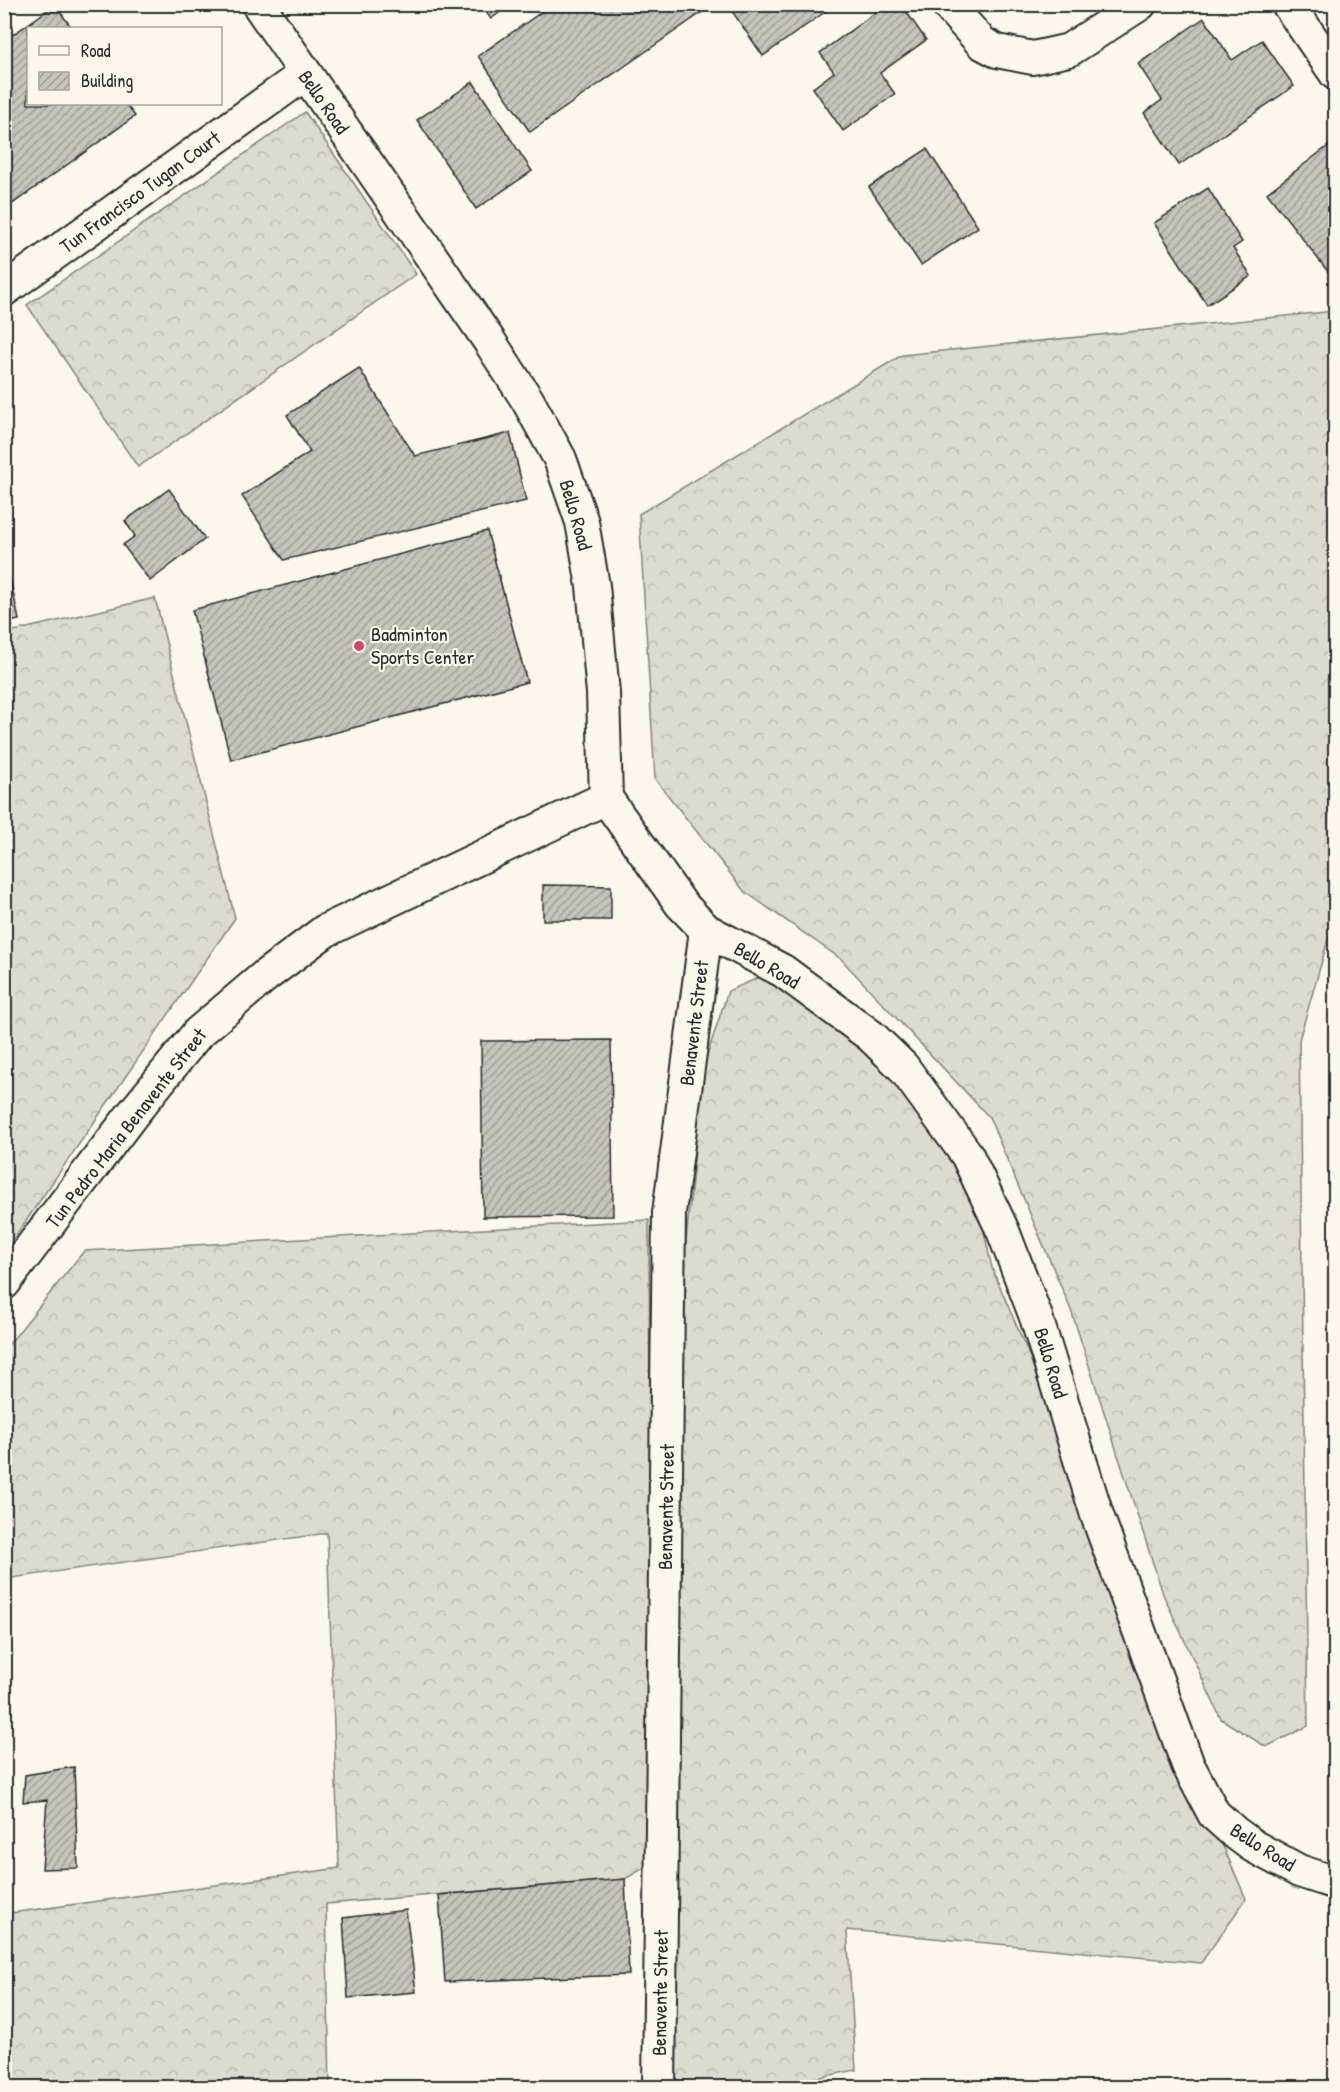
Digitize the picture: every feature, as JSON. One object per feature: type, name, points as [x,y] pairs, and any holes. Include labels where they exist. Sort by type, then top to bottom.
[{"type":"street","name":"Bello Road","points":[[258,4],[490,342],[528,401],[560,459],[582,522],[593,586],[603,693],[606,798],[681,904],[706,930],[783,971],[871,1036],[903,1067],[967,1155],[1003,1231],[1036,1317],[1097,1515],[1188,1765],[1214,1814],[1234,1832],[1253,1846],[1299,1871],[1335,1883]]},
{"type":"street","points":[[947,4],[982,43],[997,51],[1033,58],[1070,50],[1140,4]]},
{"type":"street","points":[[1288,4],[1335,74]]},
{"type":"street","name":"Tun Francisco Tugan Court","points":[[4,290],[305,74]]},
{"type":"street","name":"Tun Pedro Maria Benavente Street","points":[[6,1280],[131,1116],[198,1033],[265,976],[325,931],[606,798]]},
{"type":"street","name":"Benavente Street","points":[[659,2088],[669,1214],[706,930]]},
{"type":"green space","points":[[305,112],[416,274],[138,467],[27,305]]},
{"type":"green space","points":[[1335,311],[1335,916],[1299,1040],[1308,1726],[1266,1747],[1221,1719],[1163,1594],[1071,1310],[989,1117],[841,959],[744,891],[655,779],[639,514],[902,355]]},
{"type":"green space","points":[[155,598],[235,918],[10,1244],[5,1244],[5,633]]},
{"type":"green space","points":[[767,974],[837,1011],[967,1155],[992,1268],[1097,1515],[1188,1765],[1246,1899],[1201,1963],[847,1930],[856,2070],[772,2087],[676,2088],[678,1323],[703,1068],[728,991]]},
{"type":"green space","points":[[649,1220],[652,1863],[625,1879],[326,1904],[330,2087],[5,2087],[4,1914],[339,1868],[327,1533],[5,1579],[5,1349],[84,1251]]},
{"type":"building","points":[[480,4],[511,4],[491,19]]},
{"type":"building","points":[[553,4],[714,4],[530,132],[478,56]]},
{"type":"building","points":[[727,4],[836,4],[763,56]]},
{"type":"building","points":[[887,4],[901,4],[926,40],[880,73],[895,94],[843,131],[813,88],[834,72],[820,53]]},
{"type":"building","points":[[55,5],[71,27],[27,27],[27,105],[127,105],[135,116],[4,210],[4,41]]},
{"type":"building","points":[[1204,18],[1232,60],[1262,40],[1294,86],[1179,165],[1144,113],[1162,100],[1138,64]]},
{"type":"building","points":[[473,82],[532,171],[476,209],[417,120]]},
{"type":"building","points":[[1336,140],[1336,282],[1267,193]]},
{"type":"building","points":[[927,149],[978,227],[921,265],[869,187]]},
{"type":"building","points":[[1208,188],[1242,242],[1233,248],[1251,276],[1207,305],[1154,223]]},
{"type":"building","points":[[359,368],[415,456],[510,433],[526,501],[284,560],[242,496],[310,452],[287,415]]},
{"type":"building","points":[[169,489],[205,539],[150,581],[123,545],[135,536],[125,521]]},
{"type":"building","name":"Badminton Sports Center","points":[[487,531],[527,682],[231,760],[192,610]]},
{"type":"building","points":[[4,559],[6,559],[19,620],[4,623]]},
{"type":"building","points":[[543,885],[611,886],[611,920],[543,920]]},
{"type":"building","points":[[611,1040],[613,1216],[483,1217],[481,1041]]},
{"type":"building","points":[[74,1767],[78,1868],[42,1869],[47,1800],[23,1802],[25,1775]]},
{"type":"building","points":[[625,1879],[629,1975],[445,1982],[439,1895]]},
{"type":"building","points":[[406,1910],[416,1992],[348,1998],[343,1918]]},
{"type":"place","name":"Badminton Sports Center","points":[[359,646]]}]
